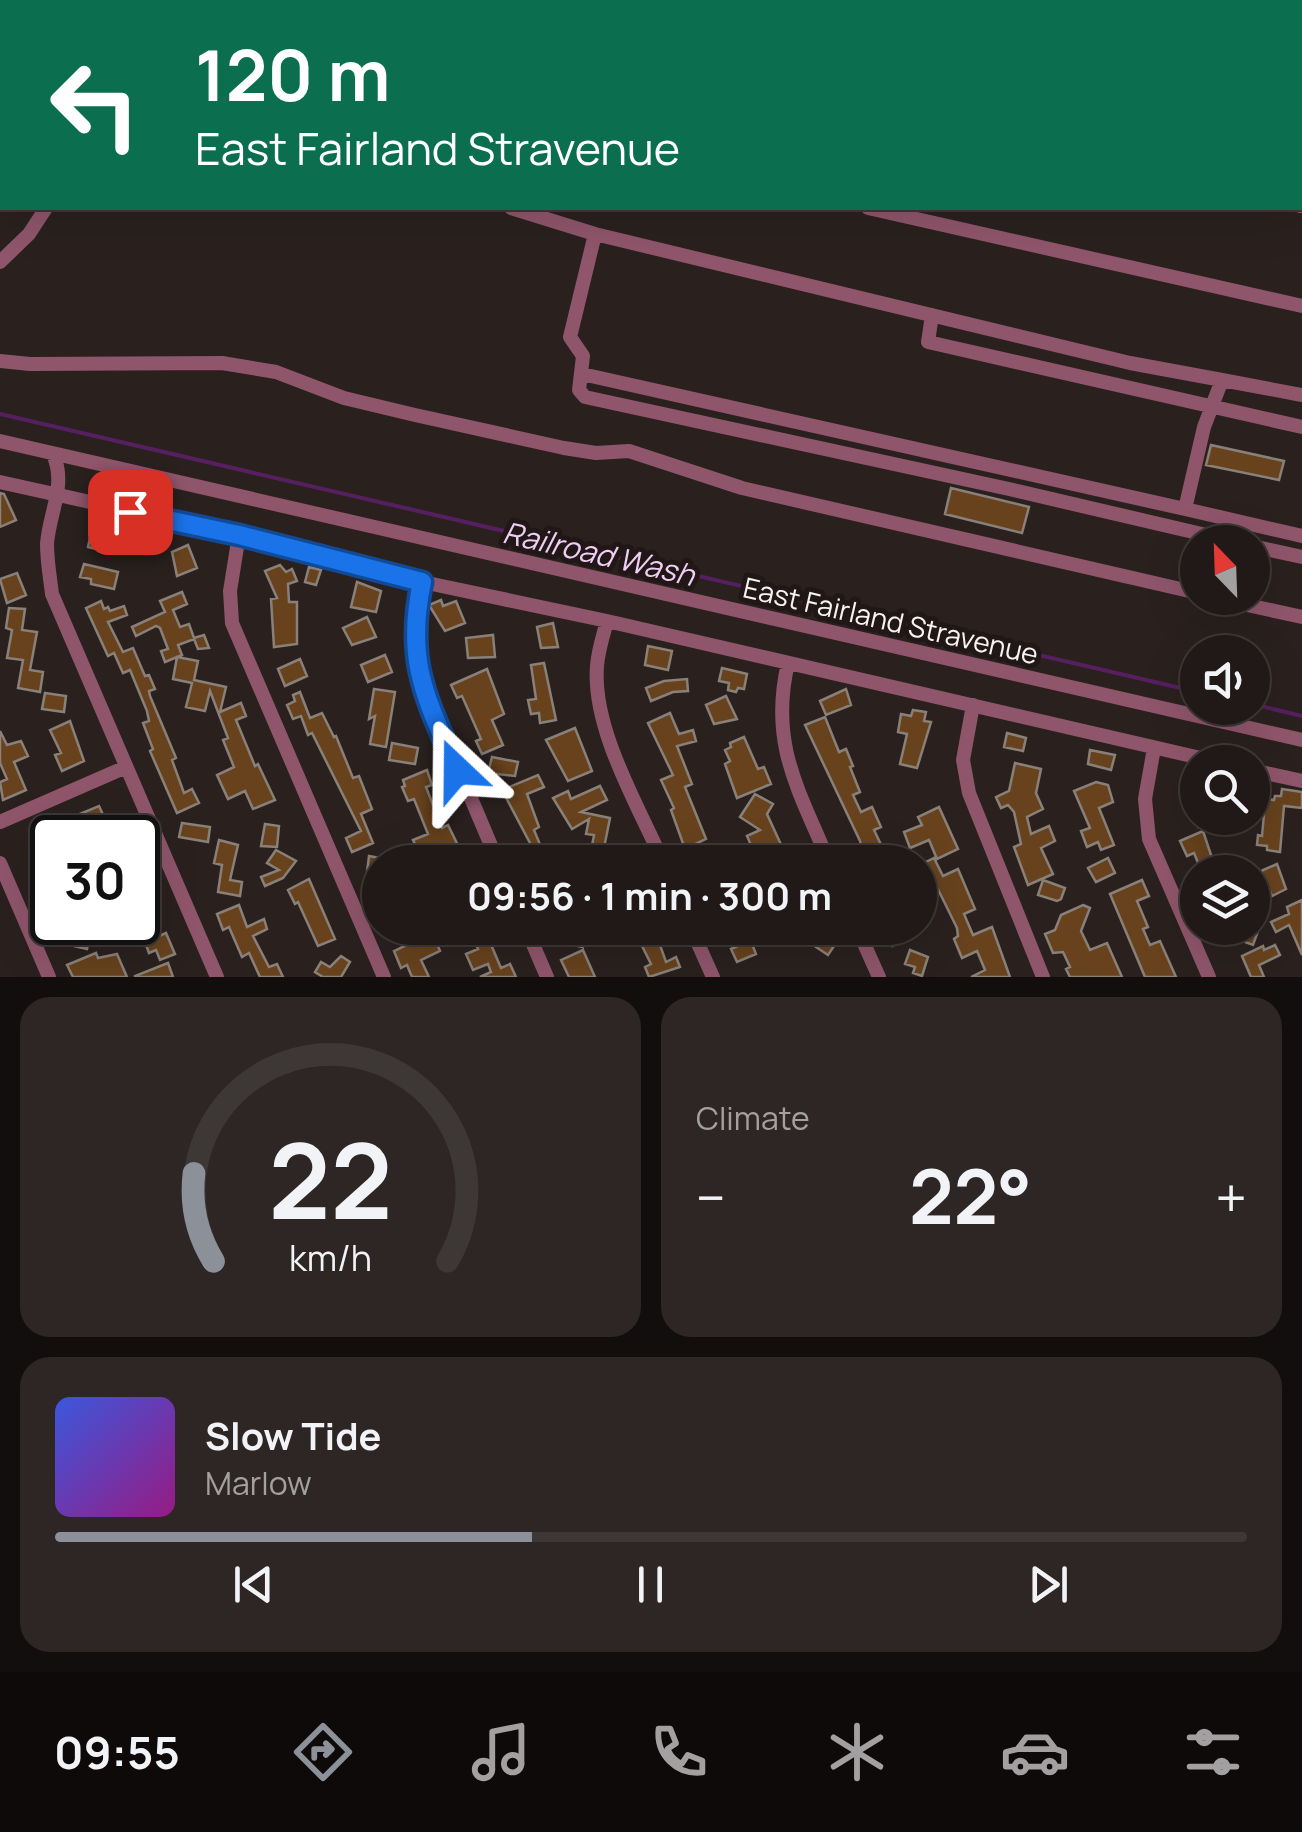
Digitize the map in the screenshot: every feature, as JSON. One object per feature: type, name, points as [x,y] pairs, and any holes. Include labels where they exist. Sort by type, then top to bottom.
[{"type":"street","points":[[0,262],[29,234],[45,210]]},
{"type":"street","points":[[518,210],[594,234],[932,316],[1130,362],[1302,395]]},
{"type":"street","points":[[877,210],[1302,306]]},
{"type":"street","points":[[594,234],[570,338],[583,356],[579,390],[585,397],[1180,529]]},
{"type":"street","points":[[932,316],[928,342],[1302,427]]},
{"type":"street","points":[[0,361],[222,363],[276,372],[344,398],[564,448],[596,453],[629,451],[742,488],[1180,590]]},
{"type":"street","points":[[582,374],[1302,536]]},
{"type":"street","points":[[1185,510],[1191,474],[1222,380]]},
{"type":"street","name":"East Fairland Stravenue","points":[[0,441],[1302,740]]},
{"type":"street","points":[[53,454],[58,465],[58,496],[48,543],[52,594],[216,977]]},
{"type":"street","points":[[0,482],[1180,754]]},
{"type":"street","points":[[239,535],[230,590],[232,623],[384,977]]},
{"type":"street","points":[[1270,550],[1302,558]]},
{"type":"street","points":[[422,582],[414,639],[418,673],[491,845]]},
{"type":"street","points":[[1270,610],[1302,617]]},
{"type":"street","points":[[607,621],[597,664],[600,708],[607,735],[656,845]]},
{"type":"street","points":[[788,663],[781,715],[785,754],[822,845]]},
{"type":"street","points":[[973,705],[963,760],[969,794],[1043,977]]},
{"type":"street","points":[[1154,748],[1145,800],[1150,838],[1209,977]]},
{"type":"street","points":[[0,822],[126,767]]},
{"type":"street","points":[[1270,774],[1302,781]]},
{"type":"street","points":[[0,863],[49,977]]},
{"type":"street","points":[[533,945],[547,977]]},
{"type":"street","points":[[699,945],[713,977]]},
{"type":"street","points":[[865,945],[879,977]]},
{"type":"building","points":[[1211,445],[1284,461],[1279,480],[1206,465]]},
{"type":"building","points":[[951,488],[1029,507],[1022,533],[945,514]]},
{"type":"building","points":[[0,493],[16,520],[0,527]]},
{"type":"building","points":[[94,519],[112,523],[110,552],[88,547]]},
{"type":"building","points":[[149,531],[160,536],[156,552],[144,549]]},
{"type":"building","points":[[188,545],[197,568],[177,576],[172,552]]},
{"type":"building","points":[[84,564],[118,572],[114,589],[80,577]]},
{"type":"building","points":[[280,565],[286,572],[292,569],[297,581],[288,584],[289,602],[297,602],[297,644],[274,647],[271,599],[277,598],[265,571]]},
{"type":"building","points":[[309,567],[321,570],[316,585],[305,582]]},
{"type":"building","points":[[17,573],[26,595],[7,603],[0,579]]},
{"type":"building","points":[[357,582],[381,591],[376,612],[351,607]]},
{"type":"building","points":[[182,592],[187,604],[173,610],[180,627],[189,624],[194,638],[204,635],[209,648],[198,649],[194,639],[178,645],[182,655],[165,662],[161,651],[168,649],[160,628],[156,626],[136,636],[132,627],[165,612],[160,601]]},
{"type":"building","points":[[441,600],[443,606],[456,601],[465,623],[445,631],[429,605]]},
{"type":"building","points":[[101,601],[104,609],[108,607],[110,611],[124,606],[127,615],[108,622],[123,652],[133,648],[145,676],[149,675],[155,689],[149,691],[150,696],[176,758],[172,760],[184,793],[192,789],[199,803],[177,813],[150,751],[153,749],[143,723],[149,721],[147,711],[130,670],[123,673],[114,653],[108,656],[86,608]]},
{"type":"building","points":[[9,608],[25,609],[22,630],[37,632],[30,670],[43,672],[40,692],[18,688],[23,660],[7,658],[12,630],[6,628]]},
{"type":"building","points":[[367,617],[376,637],[352,645],[343,628]]},
{"type":"building","points":[[553,623],[558,647],[541,648],[537,627]]},
{"type":"building","points":[[493,635],[495,657],[468,658],[466,638]]},
{"type":"building","points":[[648,646],[672,651],[668,670],[645,665]]},
{"type":"building","points":[[385,655],[392,672],[368,682],[361,665]]},
{"type":"building","points":[[177,657],[198,661],[194,680],[226,687],[220,712],[241,703],[246,716],[236,720],[255,766],[258,764],[275,800],[253,809],[245,791],[228,799],[217,775],[234,767],[223,740],[228,738],[210,691],[205,711],[186,707],[192,683],[173,679]]},
{"type":"building","points":[[300,659],[307,676],[285,686],[278,669]]},
{"type":"building","points":[[544,663],[556,720],[540,723],[539,713],[531,714],[528,700],[536,699],[531,665]]},
{"type":"building","points":[[722,668],[747,674],[744,689],[728,690],[729,683],[719,681]]},
{"type":"building","points":[[487,669],[504,714],[492,720],[503,745],[482,754],[476,741],[481,739],[462,696],[457,698],[451,685]]},
{"type":"building","points":[[687,679],[688,691],[651,701],[646,688]]},
{"type":"building","points":[[374,689],[395,692],[386,747],[370,744]]},
{"type":"building","points":[[846,689],[851,705],[826,715],[820,701]]},
{"type":"building","points":[[300,692],[310,718],[322,713],[353,778],[359,776],[372,809],[361,814],[373,843],[352,852],[346,838],[361,831],[312,733],[308,735],[301,716],[293,719],[287,705],[295,701],[293,695]]},
{"type":"building","points":[[45,693],[66,696],[64,712],[42,709]]},
{"type":"building","points":[[726,696],[737,719],[714,724],[706,705]]},
{"type":"building","points":[[913,710],[926,712],[924,721],[931,722],[917,768],[900,764],[907,734],[898,732],[901,714],[911,716]]},
{"type":"building","points":[[670,713],[679,734],[693,730],[696,741],[677,746],[692,784],[685,787],[706,839],[693,845],[684,845],[671,810],[674,808],[661,780],[673,775],[648,723]]},
{"type":"building","points":[[825,717],[839,752],[846,749],[860,792],[853,795],[861,812],[872,807],[881,827],[874,830],[881,845],[861,845],[805,725]]},
{"type":"building","points":[[70,721],[84,761],[62,771],[55,755],[61,753],[50,730]]},
{"type":"building","points":[[575,728],[592,771],[568,781],[546,740]]},
{"type":"building","points":[[0,731],[7,745],[21,741],[28,756],[14,762],[26,790],[3,800],[0,782],[7,779],[0,763]]},
{"type":"building","points":[[1007,733],[1026,738],[1023,751],[1004,747]]},
{"type":"building","points":[[744,737],[758,769],[764,767],[771,784],[737,798],[725,764],[730,761],[725,750]]},
{"type":"building","points":[[392,743],[418,748],[415,764],[389,760]]},
{"type":"building","points":[[1090,750],[1115,755],[1111,770],[1088,764]]},
{"type":"building","points":[[492,757],[518,762],[515,776],[488,773]]},
{"type":"building","points":[[1015,763],[1041,769],[1036,793],[1043,809],[1027,817],[1031,834],[1049,826],[1055,841],[1041,848],[1053,874],[1028,885],[1014,847],[1021,844],[1014,812],[1008,805],[1001,808],[996,797],[1009,791]]},
{"type":"building","points":[[427,770],[432,785],[426,787],[442,828],[448,825],[458,845],[415,845],[413,840],[428,834],[414,799],[408,801],[403,780]]},
{"type":"building","points":[[538,775],[544,787],[527,794],[539,827],[534,830],[540,845],[531,845],[502,790]]},
{"type":"building","points":[[1096,782],[1108,785],[1113,802],[1099,808],[1114,845],[1101,850],[1098,842],[1087,847],[1081,831],[1090,828],[1074,791]]},
{"type":"building","points":[[600,786],[607,800],[581,812],[610,818],[605,845],[592,845],[594,835],[586,834],[589,819],[572,829],[553,798],[568,791],[571,799]]},
{"type":"building","points":[[1282,789],[1302,792],[1302,808],[1284,806],[1280,852],[1257,845],[1258,835],[1270,835],[1270,800],[1281,796]]},
{"type":"building","points":[[755,794],[773,804],[767,814],[781,845],[751,845],[747,836],[760,830],[740,817]]},
{"type":"building","points":[[99,806],[103,815],[77,815]]},
{"type":"building","points":[[939,807],[958,849],[937,859],[937,845],[931,845],[929,840],[909,845],[904,832],[922,825],[918,817]]},
{"type":"building","points":[[182,823],[210,827],[208,842],[179,837]]},
{"type":"building","points":[[265,824],[279,826],[277,847],[261,846]]},
{"type":"building","points":[[1204,835],[1211,855],[1187,855],[1180,841]]},
{"type":"building","points":[[219,840],[238,845],[230,880],[242,882],[240,896],[218,892],[222,865],[214,863]]},
{"type":"building","points":[[276,850],[296,861],[283,878],[265,886],[261,877],[279,870],[267,863]]},
{"type":"building","points":[[1108,858],[1115,873],[1096,882],[1088,868]]},
{"type":"building","points":[[937,864],[943,876],[958,869],[975,909],[964,914],[973,935],[992,927],[1010,977],[971,977],[985,970],[977,951],[962,958],[954,939],[958,936],[937,887]]},
{"type":"building","points":[[1277,864],[1286,889],[1272,896],[1270,891],[1270,867]]},
{"type":"building","points":[[309,879],[335,939],[318,946],[298,902],[295,904],[288,890]]},
{"type":"building","points":[[1043,880],[1065,888],[1061,899],[1038,895]]},
{"type":"building","points":[[1142,880],[1149,896],[1137,901],[1148,927],[1143,929],[1150,945],[1160,941],[1176,977],[1145,977],[1110,894]]},
{"type":"building","points":[[1302,900],[1302,955],[1289,925],[1276,932],[1271,922],[1289,914],[1287,907]]},
{"type":"building","points":[[239,905],[247,927],[264,919],[267,929],[253,936],[269,967],[277,964],[283,977],[260,977],[249,953],[242,957],[229,927],[223,930],[217,914]]},
{"type":"building","points":[[1083,905],[1090,908],[1081,931],[1090,950],[1107,943],[1122,977],[1070,977],[1063,952],[1053,953],[1045,934],[1055,930],[1061,915]]},
{"type":"building","points":[[166,933],[175,954],[160,960],[156,950],[149,953],[146,945],[160,945],[160,936]]},
{"type":"building","points":[[407,945],[438,945],[440,951],[421,960],[429,977],[412,977],[407,965],[401,968],[394,951]]},
{"type":"building","points":[[476,945],[491,945],[501,968],[510,964],[516,977],[480,977],[491,972],[488,964],[473,970],[466,954],[478,949]]},
{"type":"building","points":[[642,945],[660,945],[666,962],[676,957],[680,967],[649,977],[645,967],[651,964]]},
{"type":"building","points":[[753,945],[756,954],[737,962],[731,949]]},
{"type":"building","points":[[813,945],[835,945],[828,955]]},
{"type":"building","points":[[1275,945],[1280,955],[1259,965],[1264,977],[1251,977],[1242,956]]},
{"type":"building","points":[[583,950],[595,977],[569,977],[561,960]]},
{"type":"building","points":[[910,950],[928,957],[922,976],[913,973],[915,967],[905,964]]},
{"type":"building","points":[[96,953],[98,958],[117,954],[127,977],[73,977],[67,965]]},
{"type":"building","points":[[341,956],[350,962],[341,977],[323,977],[315,972],[321,962],[330,967]]},
{"type":"building","points":[[168,963],[173,977],[135,977],[135,976]]},
{"type":"waterway","name":"Railroad Wash","points":[[0,414],[1180,688]]},
{"type":"waterway","name":"Railroad Wash","points":[[1270,708],[1302,716]]},
{"type":"route","points":[[130,512],[239,535],[422,582],[414,639],[418,673],[457,770]]}]
